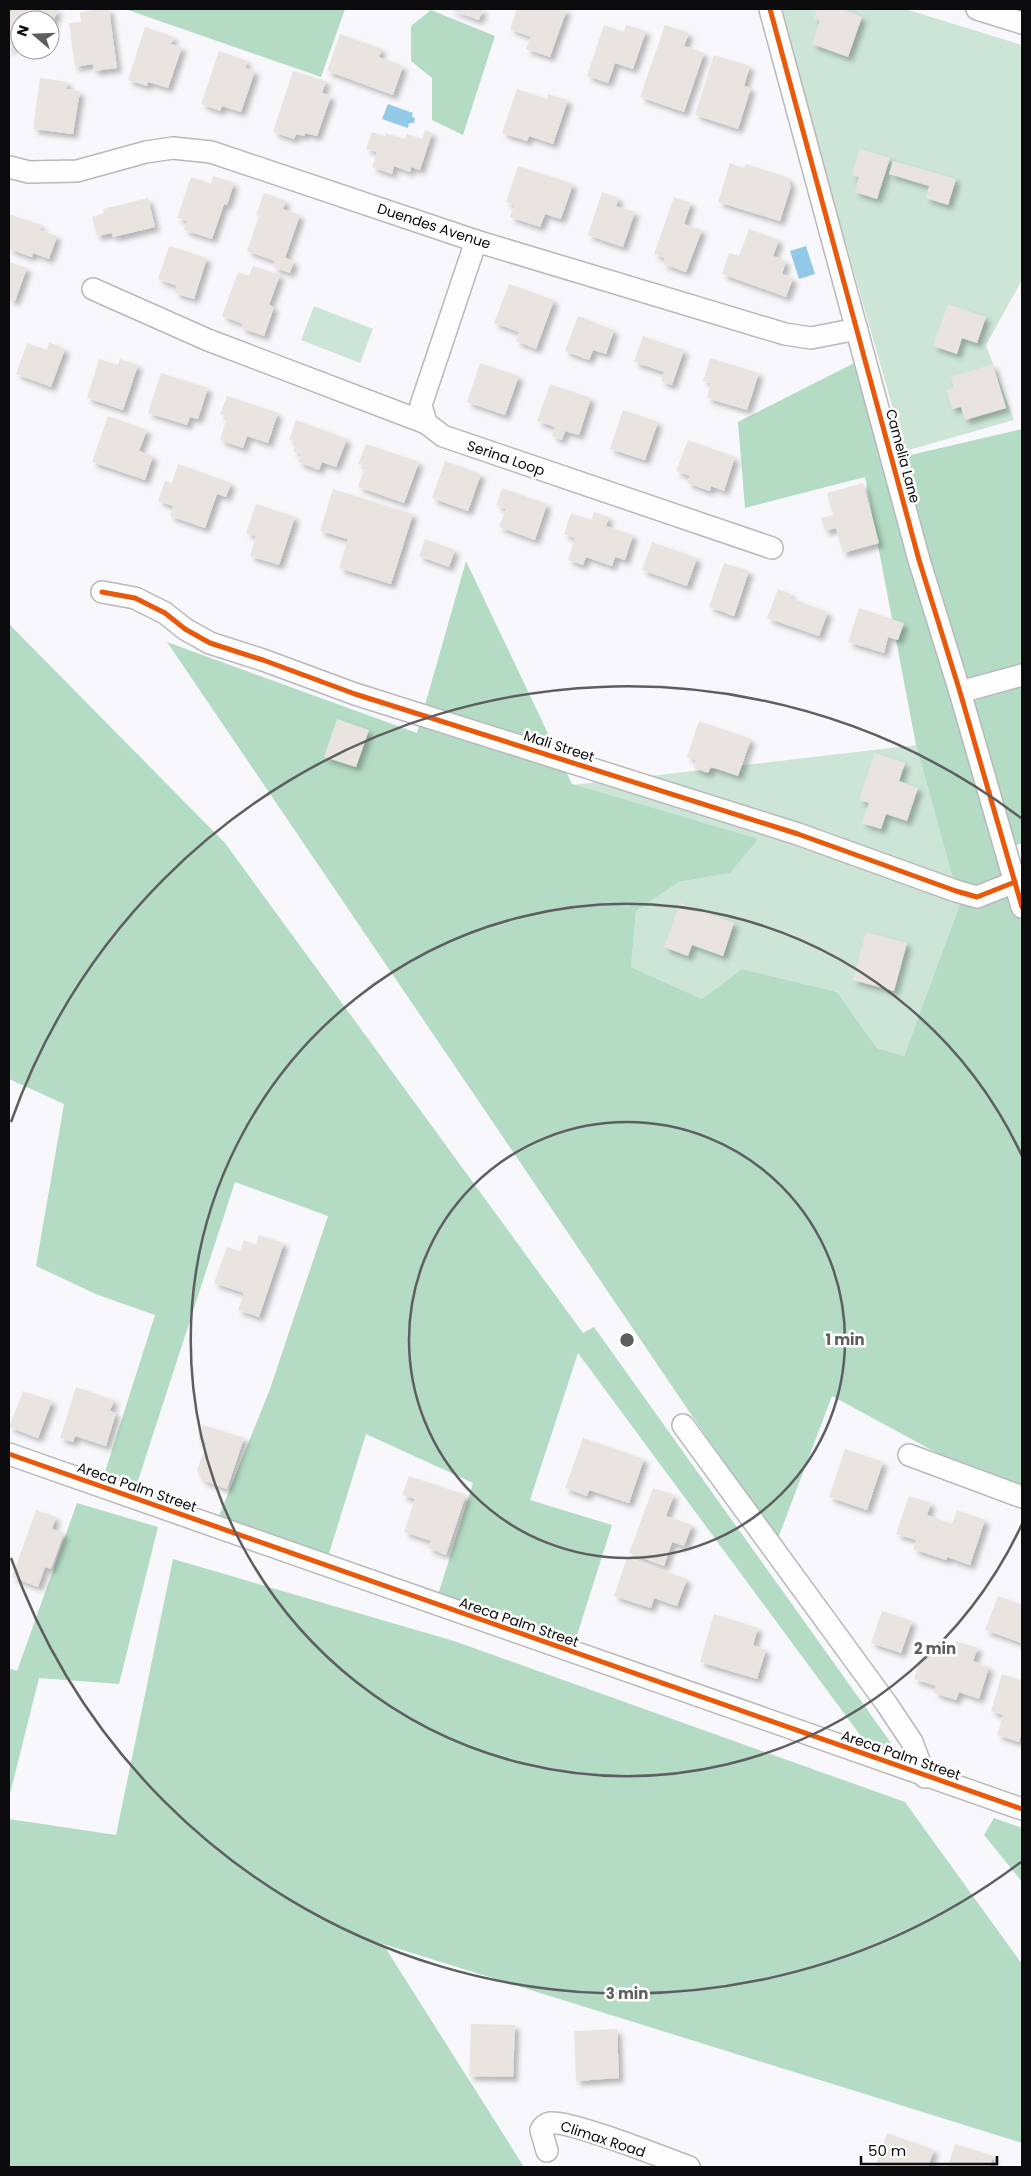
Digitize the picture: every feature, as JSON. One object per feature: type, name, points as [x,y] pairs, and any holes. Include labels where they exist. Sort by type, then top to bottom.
[{"type":"street","name":"Camelia Lane","points":[[770,9],[919,560],[960,692],[1022,908]]},
{"type":"street","points":[[977,9],[1022,23]]},
{"type":"street","name":"Duendes Avenue","points":[[9,167],[29,172],[77,171],[146,152],[173,148],[211,152],[476,241],[785,334],[811,338],[857,329]]},
{"type":"street","points":[[426,423],[421,405],[476,241]]},
{"type":"street","name":"Serina Loop","points":[[93,289],[208,340],[426,423],[444,436],[772,548]]},
{"type":"street","name":"Mali Street","points":[[102,592],[135,598],[165,613],[185,629],[210,643],[263,660],[355,694],[798,834],[956,891],[977,897],[1015,882]]},
{"type":"street","points":[[960,692],[1022,675]]},
{"type":"street","points":[[683,1426],[886,1703],[912,1742],[925,1776]]},
{"type":"street","name":"Areca Palm Street","points":[[9,1454],[488,1624],[701,1695],[1022,1809]]},
{"type":"street","points":[[909,1455],[1022,1497]]},
{"type":"street","name":"Climax Road","points":[[547,2151],[541,2130],[546,2124],[555,2123],[585,2130],[689,2167]]},
{"type":"green space","points":[[125,9],[345,9],[321,77]]},
{"type":"green space","points":[[779,9],[905,9],[1022,45],[1022,280],[986,345],[1014,420],[905,451]]},
{"type":"green space","points":[[431,10],[495,36],[463,135],[432,120],[432,78],[411,61],[411,26]]},
{"type":"green space","points":[[314,306],[373,329],[360,363],[301,340]]},
{"type":"green space","points":[[864,358],[893,459],[1022,429],[1022,843],[1016,845],[1015,882],[1022,908],[1022,1497],[1009,1492],[832,1396],[777,1541],[167,642],[417,733],[466,561],[572,784],[758,839],[730,873],[679,882],[636,911],[631,967],[702,999],[742,969],[837,992],[877,1048],[904,1056],[960,904],[916,745],[865,477],[745,508],[738,422]]},
{"type":"green space","points":[[9,624],[225,843],[583,1333],[594,1327],[891,1743],[874,1754],[578,1353],[530,1500],[612,1525],[573,1648],[438,1595],[473,1483],[366,1434],[327,1560],[217,1521],[270,1389],[328,1216],[235,1182],[135,1490],[103,1478],[155,1315],[98,1295],[36,1266],[64,1104],[9,1079]]},
{"type":"green space","points":[[916,745],[960,904],[904,1056],[877,1048],[837,992],[742,969],[702,999],[631,967],[636,911],[679,882],[730,873],[572,785]]},
{"type":"green space","points":[[77,1503],[158,1527],[119,1684],[39,1678],[9,1798],[9,1668],[17,1671]]},
{"type":"green space","points":[[173,1559],[454,1641],[905,1802],[1022,1964],[1022,2143],[383,1944],[524,2167],[9,2167],[9,1819],[116,1835]]},
{"type":"green space","points":[[994,1818],[1022,1828],[1022,1882],[984,1835]]},
{"type":"water","points":[[388,104],[413,113],[414,123],[409,123],[408,128],[382,119]]},
{"type":"water","points":[[806,246],[815,274],[799,279],[790,251]]},
{"type":"building","points":[[9,9],[58,9],[10,10],[9,54]]},
{"type":"building","points":[[109,9],[117,68],[94,71],[93,64],[75,67],[69,23],[81,22],[80,12]]},
{"type":"building","points":[[448,9],[483,9],[479,20]]},
{"type":"building","points":[[517,9],[567,9],[550,57],[526,49],[531,37],[510,29]]},
{"type":"building","points":[[817,9],[841,9],[862,17],[848,57],[812,44],[820,21],[814,19]]},
{"type":"building","points":[[604,25],[624,32],[626,25],[646,31],[633,69],[615,63],[608,83],[587,76]]},
{"type":"building","points":[[665,25],[689,33],[684,46],[704,53],[684,112],[640,97]]},
{"type":"building","points":[[145,27],[174,37],[171,44],[182,47],[168,88],[148,82],[147,86],[128,80]]},
{"type":"building","points":[[340,34],[382,49],[379,57],[403,66],[393,95],[327,71]]},
{"type":"building","points":[[219,51],[247,61],[245,68],[255,71],[241,112],[222,106],[220,111],[201,104]]},
{"type":"building","points":[[714,55],[750,66],[744,86],[751,88],[738,129],[695,115]]},
{"type":"building","points":[[293,71],[326,81],[322,93],[331,96],[317,136],[305,133],[304,136],[296,134],[294,139],[273,132]]},
{"type":"building","points":[[40,78],[68,82],[66,89],[80,91],[73,134],[33,129]]},
{"type":"building","points":[[517,89],[547,99],[548,94],[568,100],[553,144],[529,136],[527,141],[502,133]]},
{"type":"building","points":[[425,130],[432,133],[420,170],[411,167],[410,172],[394,166],[392,174],[372,167],[377,152],[366,149],[372,132],[385,136],[386,133],[405,139],[407,134],[422,139]]},
{"type":"building","points":[[860,149],[890,158],[877,199],[855,192],[859,177],[852,175]]},
{"type":"building","points":[[893,161],[956,179],[948,205],[926,198],[929,186],[889,174]]},
{"type":"building","points":[[730,163],[744,168],[746,164],[787,177],[791,186],[780,221],[718,202]]},
{"type":"building","points":[[518,166],[573,184],[561,219],[545,214],[540,227],[510,217],[514,205],[506,202]]},
{"type":"building","points":[[213,176],[234,183],[227,205],[224,204],[212,239],[184,230],[187,221],[177,218],[191,177],[211,184]]},
{"type":"building","points":[[602,192],[619,198],[616,206],[635,212],[623,247],[588,235]]},
{"type":"building","points":[[264,193],[286,201],[283,209],[300,215],[285,258],[294,261],[290,273],[273,267],[275,261],[247,251],[259,216],[256,215]]},
{"type":"building","points":[[674,197],[691,203],[684,224],[702,230],[686,272],[663,264],[665,258],[654,254]]},
{"type":"building","points":[[148,198],[155,227],[113,237],[112,233],[97,236],[92,217],[104,213],[103,209]]},
{"type":"building","points":[[9,214],[41,225],[40,230],[57,236],[49,259],[33,253],[32,257],[9,249]]},
{"type":"building","points":[[749,229],[779,240],[773,256],[786,261],[782,274],[793,278],[786,297],[722,274],[729,253],[739,256]]},
{"type":"building","points":[[169,246],[207,258],[194,299],[175,293],[177,286],[158,279]]},
{"type":"building","points":[[9,262],[27,268],[15,301],[9,299]]},
{"type":"building","points":[[253,266],[280,275],[269,305],[274,307],[264,336],[241,328],[243,324],[222,316],[238,272],[249,276]]},
{"type":"building","points":[[509,284],[554,300],[536,349],[516,341],[519,332],[494,323]]},
{"type":"building","points":[[948,304],[986,317],[977,343],[962,338],[957,354],[933,346]]},
{"type":"building","points":[[578,316],[614,330],[606,354],[593,350],[589,360],[565,351]]},
{"type":"building","points":[[643,336],[684,350],[672,385],[661,381],[664,372],[634,362]]},
{"type":"building","points":[[49,342],[65,349],[51,387],[16,374],[27,343],[47,350]]},
{"type":"building","points":[[710,358],[759,373],[747,410],[707,398],[711,383],[703,381]]},
{"type":"building","points":[[99,359],[118,365],[120,359],[138,365],[123,410],[87,398]]},
{"type":"building","points":[[480,363],[519,376],[505,415],[467,402]]},
{"type":"building","points":[[993,364],[1006,408],[965,420],[961,407],[952,409],[946,390],[954,388],[951,377]]},
{"type":"building","points":[[161,373],[208,388],[198,419],[190,417],[187,425],[148,413]]},
{"type":"building","points":[[550,384],[591,398],[579,435],[565,431],[562,440],[552,436],[555,427],[537,421]]},
{"type":"building","points":[[227,396],[278,413],[268,443],[247,436],[243,448],[220,440],[227,417],[220,414]]},
{"type":"building","points":[[623,410],[658,422],[645,460],[610,449]]},
{"type":"building","points":[[108,416],[147,430],[139,451],[153,456],[145,480],[92,462]]},
{"type":"building","points":[[296,420],[347,439],[336,467],[322,462],[319,470],[298,462],[301,454],[293,451],[296,442],[289,440]]},
{"type":"building","points":[[688,440],[735,457],[724,491],[711,486],[710,491],[687,483],[690,476],[676,471]]},
{"type":"building","points":[[366,444],[419,462],[404,503],[358,487],[365,466],[358,464]]},
{"type":"building","points":[[445,461],[481,474],[468,511],[432,498]]},
{"type":"building","points":[[178,464],[231,483],[226,497],[217,494],[205,528],[170,516],[173,506],[158,501],[165,481],[172,483]]},
{"type":"building","points":[[863,483],[879,543],[843,553],[836,528],[825,531],[821,518],[833,515],[827,493]]},
{"type":"building","points":[[502,488],[547,504],[535,540],[499,527],[506,509],[496,505]]},
{"type":"building","points":[[333,489],[413,514],[391,584],[339,568],[348,539],[320,531]]},
{"type":"building","points":[[256,504],[295,517],[279,565],[250,556],[256,536],[246,533]]},
{"type":"building","points":[[594,512],[609,517],[606,526],[633,535],[625,560],[615,557],[612,566],[586,557],[583,565],[568,560],[575,538],[564,534],[571,513],[591,520]]},
{"type":"building","points":[[425,539],[455,550],[449,567],[419,556]]},
{"type":"building","points":[[652,542],[697,558],[687,586],[642,570]]},
{"type":"building","points":[[724,563],[749,571],[734,616],[709,607]]},
{"type":"building","points":[[778,589],[791,594],[790,598],[828,612],[819,636],[767,618]]},
{"type":"building","points":[[859,608],[904,623],[898,640],[888,637],[884,653],[848,642]]},
{"type":"building","points":[[337,719],[369,730],[356,767],[324,757]]},
{"type":"building","points":[[699,721],[751,739],[738,776],[711,767],[708,773],[693,768],[696,760],[687,757]]},
{"type":"building","points":[[875,753],[905,763],[899,781],[918,788],[907,821],[886,814],[881,829],[862,823],[869,803],[859,800]]},
{"type":"building","points":[[680,903],[734,923],[723,956],[692,945],[688,956],[664,947]]},
{"type":"building","points":[[866,932],[907,943],[894,991],[853,980]]},
{"type":"building","points":[[259,1235],[284,1243],[259,1317],[238,1310],[244,1293],[214,1283],[227,1247],[240,1251],[244,1240],[256,1245]]},
{"type":"building","points":[[76,1387],[114,1400],[110,1411],[116,1413],[106,1446],[75,1436],[73,1442],[60,1438]]},
{"type":"building","points":[[23,1391],[52,1401],[38,1438],[9,1427]]},
{"type":"building","points":[[203,1425],[244,1438],[227,1489],[202,1480],[197,1470],[207,1443],[198,1440]]},
{"type":"building","points":[[583,1438],[644,1459],[629,1503],[589,1490],[587,1496],[565,1488]]},
{"type":"building","points":[[845,1449],[883,1462],[867,1510],[829,1497]]},
{"type":"building","points":[[409,1476],[466,1495],[446,1555],[428,1548],[431,1541],[404,1532],[415,1499],[402,1495]]},
{"type":"building","points":[[653,1488],[674,1495],[666,1516],[692,1525],[684,1546],[672,1542],[664,1566],[629,1553]]},
{"type":"building","points":[[909,1496],[931,1503],[927,1515],[952,1524],[957,1510],[985,1520],[970,1565],[947,1557],[946,1560],[913,1549],[916,1540],[896,1534]]},
{"type":"building","points":[[36,1510],[56,1517],[52,1529],[64,1533],[51,1569],[45,1567],[38,1587],[12,1577]]},
{"type":"building","points":[[627,1558],[687,1579],[677,1606],[654,1598],[651,1608],[614,1596]]},
{"type":"building","points":[[998,1596],[1022,1605],[1022,1643],[985,1630]]},
{"type":"building","points":[[882,1611],[912,1621],[901,1653],[871,1643]]},
{"type":"building","points":[[714,1614],[758,1628],[753,1645],[766,1650],[757,1679],[700,1662]]},
{"type":"building","points":[[956,1641],[978,1648],[973,1661],[989,1667],[979,1699],[959,1692],[956,1700],[934,1693],[936,1686],[914,1679],[925,1645],[951,1654]]},
{"type":"building","points":[[1002,1674],[1022,1681],[1022,1731],[1019,1742],[997,1735],[1003,1715],[991,1711]]},
{"type":"building","points":[[471,2024],[515,2025],[513,2077],[469,2076]]},
{"type":"building","points":[[617,2029],[619,2078],[576,2081],[574,2031]]},
{"type":"building","points":[[887,2133],[934,2150],[928,2167],[875,2167]]},
{"type":"building","points":[[955,2144],[993,2156],[990,2167],[948,2167]]},
{"type":"cycle path","points":[[770,9],[919,560],[960,692],[1022,907]]},
{"type":"cycle path","points":[[102,592],[135,598],[165,613],[185,629],[210,643],[263,660],[355,694],[798,834],[956,891],[977,897],[1015,882]]},
{"type":"cycle path","points":[[9,1454],[1022,1809]]}]
